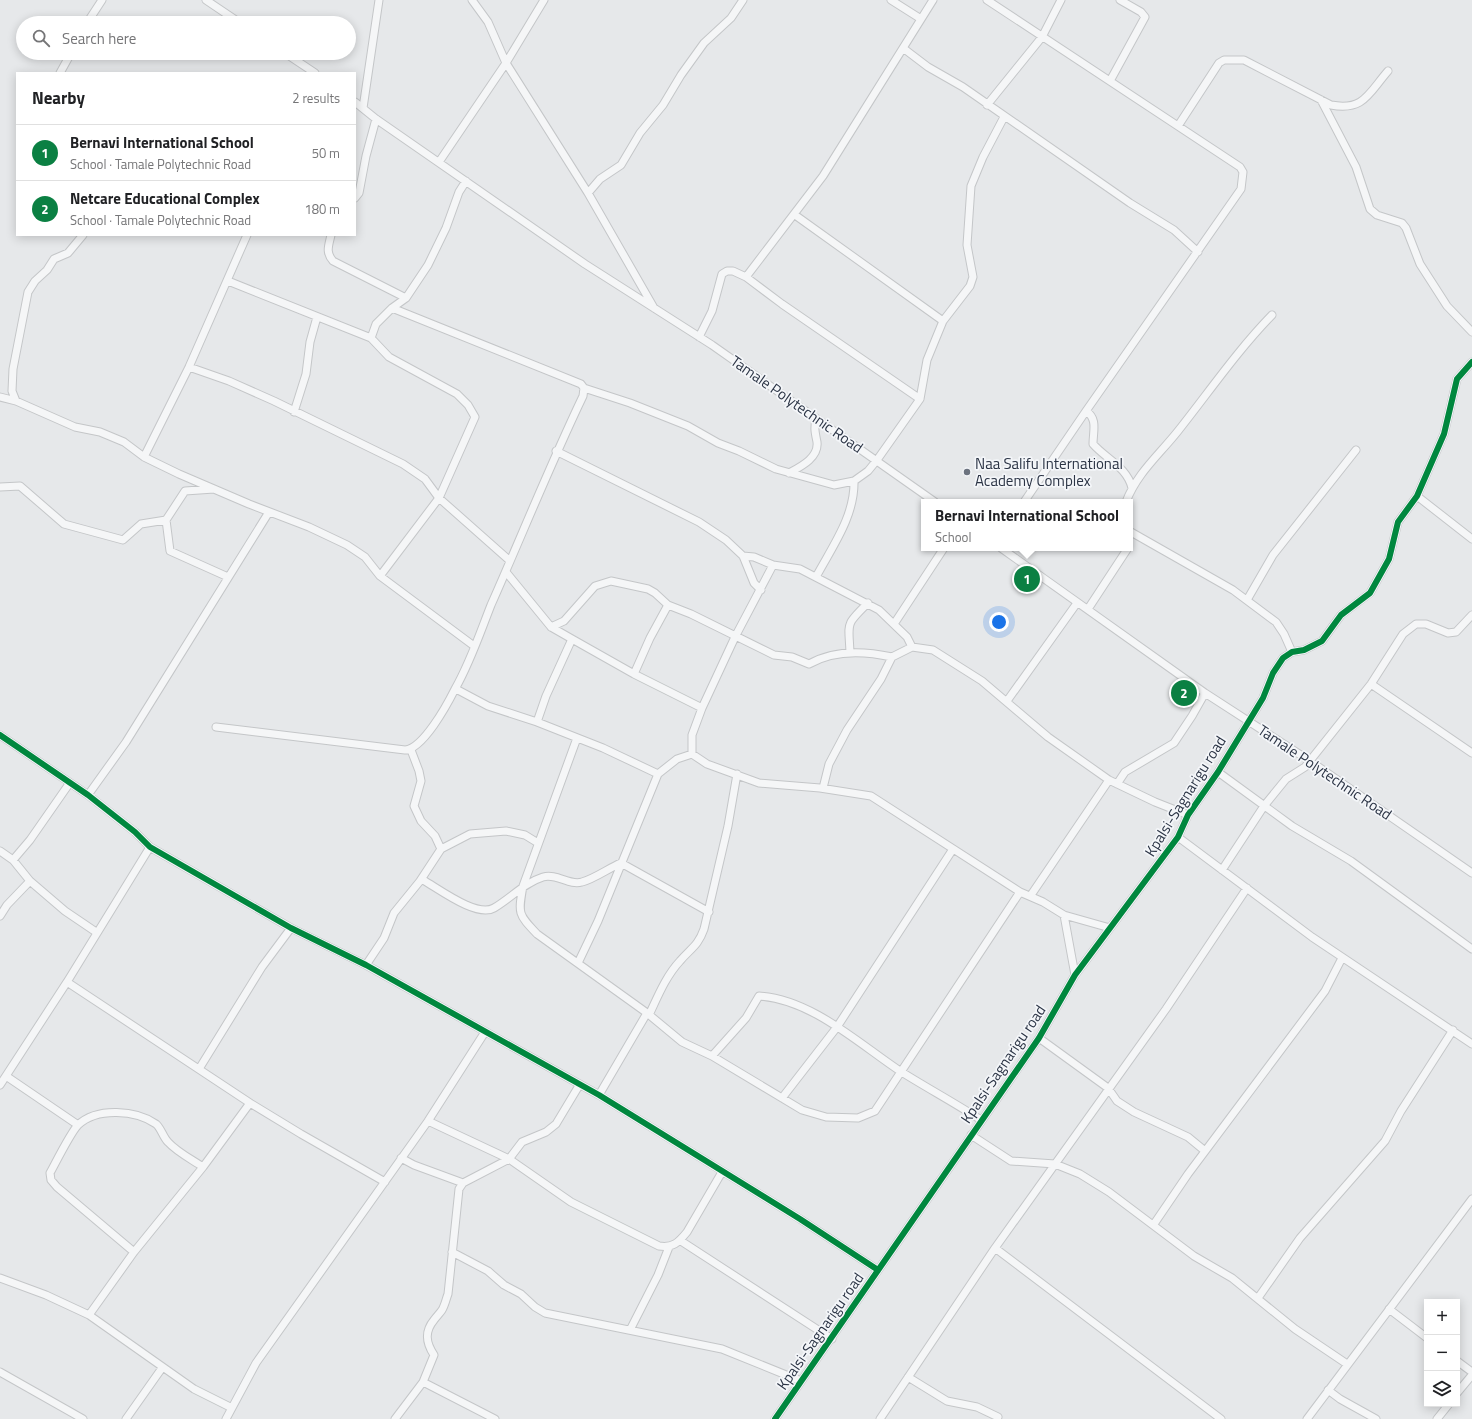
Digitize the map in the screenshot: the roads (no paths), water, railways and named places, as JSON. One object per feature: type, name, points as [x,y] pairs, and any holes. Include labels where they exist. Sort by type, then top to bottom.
[{"type":"street","points":[[92,16],[102,0]]},
{"type":"street","points":[[206,0],[230,16]]},
{"type":"street","points":[[363,108],[379,0]]},
{"type":"street","points":[[472,0],[488,22],[506,63],[588,193],[655,310]]},
{"type":"street","points":[[439,162],[506,63],[544,0]]},
{"type":"street","points":[[588,193],[600,180],[621,165],[640,133],[663,105],[680,75],[704,43],[731,18],[743,0]]},
{"type":"street","points":[[891,0],[921,19]]},
{"type":"street","points":[[746,277],[795,215],[823,176],[933,0]]},
{"type":"street","points":[[987,0],[1240,167],[1243,172],[1241,189],[1026,499]]},
{"type":"street","points":[[987,105],[1042,37],[1061,0]]},
{"type":"street","points":[[1110,81],[1145,17],[1141,12],[1120,0]]},
{"type":"street","points":[[903,48],[928,67],[963,87],[1004,117],[1130,203],[1174,230],[1198,252]]},
{"type":"street","points":[[61,72],[67,60]]},
{"type":"street","points":[[296,60],[314,72]]},
{"type":"street","points":[[1178,126],[1219,63],[1224,60],[1244,60],[1331,105],[1352,107],[1363,101],[1388,71]]},
{"type":"street","points":[[1321,100],[1356,167],[1370,209],[1377,216],[1402,223],[1406,228],[1420,264],[1448,306],[1472,332]]},
{"type":"street","name":"Tamale Polytechnic Road","points":[[356,103],[376,119],[586,264],[655,310],[700,336],[931,499]]},
{"type":"street","points":[[392,308],[581,384],[584,388],[630,403],[688,426],[718,443],[739,451],[776,470],[834,485],[854,481],[868,471],[877,460],[920,399],[927,360],[942,321],[970,286],[973,277],[967,245],[971,186],[983,157],[1004,117]]},
{"type":"street","points":[[356,197],[359,194],[366,156],[376,119]]},
{"type":"street","points":[[370,338],[376,324],[392,308],[406,298],[428,265],[446,228],[459,192],[466,181]]},
{"type":"street","points":[[795,215],[942,321]]},
{"type":"street","points":[[16,401],[12,391],[13,369],[28,292],[35,281],[48,270],[54,259],[68,253],[82,236]]},
{"type":"street","points":[[144,458],[189,367],[247,236]]},
{"type":"street","points":[[331,236],[327,250],[328,256],[339,266],[406,298]]},
{"type":"street","points":[[700,336],[712,311],[722,274],[727,271],[733,271],[746,277],[782,304],[920,399]]},
{"type":"street","points":[[228,281],[370,338],[389,357],[457,394],[468,405],[474,418],[439,498],[380,576]]},
{"type":"street","points":[[1127,499],[1132,488],[1149,463],[1176,434],[1249,338],[1272,315]]},
{"type":"street","points":[[294,412],[306,374],[310,342],[317,317]]},
{"type":"street","points":[[1133,533],[1234,590],[1276,622],[1284,634],[1292,652],[1304,650],[1322,641],[1340,615],[1370,593],[1389,559],[1398,522],[1417,496],[1444,434],[1457,379],[1472,362]]},
{"type":"street","points":[[189,367],[230,381],[403,464],[425,479],[439,498],[510,561]]},
{"type":"street","points":[[411,750],[428,732],[456,689],[556,451],[583,396],[584,388]]},
{"type":"street","points":[[0,397],[16,401],[76,427],[100,432],[124,442],[144,458],[269,512],[309,527],[347,545],[366,557],[380,576],[474,646]]},
{"type":"street","points":[[1086,411],[1092,415],[1094,419],[1093,444],[1124,472],[1130,480],[1132,488]]},
{"type":"street","points":[[789,473],[802,465],[817,449],[814,429],[816,418]]},
{"type":"street","points":[[1247,600],[1273,555],[1356,450]]},
{"type":"street","points":[[556,451],[698,522],[726,540],[743,556],[754,583],[761,590]]},
{"type":"street","points":[[816,577],[850,514],[854,493],[854,481]]},
{"type":"street","points":[[0,487],[20,486],[64,524],[123,540],[141,524],[166,520]]},
{"type":"street","points":[[216,489],[185,491],[166,520],[170,551],[228,577]]},
{"type":"street","points":[[1417,496],[1472,539]]},
{"type":"street","points":[[88,795],[126,742],[269,512]]},
{"type":"street","points":[[894,624],[942,551]]},
{"type":"street","name":"Tamale Polytechnic Road","points":[[1005,551],[1205,693],[1310,761],[1472,873]]},
{"type":"street","points":[[1088,609],[1126,551]]},
{"type":"street","points":[[743,556],[754,557],[773,565],[792,566],[868,603],[879,610],[894,624],[907,637],[912,647]]},
{"type":"street","points":[[692,754],[692,735],[702,708],[773,565]]},
{"type":"street","points":[[506,572],[551,627],[634,674],[702,708]]},
{"type":"street","points":[[551,627],[564,621],[595,586],[611,581],[648,589],[668,606],[691,614],[774,655],[792,657],[809,664],[824,657],[872,652],[892,657]]},
{"type":"street","points":[[850,654],[848,635],[851,619],[868,603]]},
{"type":"street","points":[[1007,701],[1077,603]]},
{"type":"street","points":[[634,674],[650,638],[668,606]]},
{"type":"street","points":[[1222,870],[1264,806],[1286,779],[1302,769],[1310,761],[1371,684],[1403,634],[1416,624],[1426,624],[1448,633],[1456,632],[1472,615]]},
{"type":"street","points":[[537,722],[546,696],[572,639]]},
{"type":"street","points":[[823,788],[829,764],[847,730],[881,679],[892,657],[912,647],[933,650],[982,681],[1048,737],[1109,780],[1155,802],[1188,815]]},
{"type":"street","name":"Kpalsi-Sagnarigu road","points":[[775,1419],[832,1339],[981,1120],[1039,1038],[1075,975],[1178,837],[1188,815],[1218,772],[1248,720],[1263,698],[1273,673],[1283,658],[1292,652]]},
{"type":"street","points":[[1371,684],[1472,754]]},
{"type":"street","points":[[456,689],[488,706],[537,722],[658,774]]},
{"type":"street","points":[[1117,784],[1125,772],[1174,743],[1205,693]]},
{"type":"street","points":[[216,727],[411,750]]},
{"type":"street","points":[[0,735],[69,784],[88,795],[135,832],[150,847],[291,928],[366,965],[599,1095],[878,1270]]},
{"type":"street","points":[[577,738],[523,886],[519,910],[524,920],[537,934],[648,1014],[682,1042],[712,1056],[802,1110],[826,1117],[858,1118],[875,1111],[900,1071],[1020,892]]},
{"type":"street","points":[[411,750],[419,771],[421,782],[414,806],[421,822],[435,836],[442,849]]},
{"type":"street","points":[[578,963],[598,921],[658,774],[677,758],[692,754],[707,764],[759,783],[823,788],[871,796],[1020,892],[1030,895],[1064,915],[1110,928]]},
{"type":"street","points":[[1218,772],[1292,826],[1351,861],[1472,948]]},
{"type":"street","points":[[599,1095],[670,975],[680,960],[693,950],[700,941],[728,826],[737,774]]},
{"type":"street","points":[[1030,895],[1109,780]]},
{"type":"street","points":[[13,860],[30,840],[69,784]]},
{"type":"street","points":[[366,965],[384,938],[394,913],[420,881],[442,849],[470,834],[488,831],[506,831],[525,835],[538,843]]},
{"type":"street","points":[[1178,837],[1342,958],[1472,1044]]},
{"type":"street","points":[[0,1086],[67,982],[96,932],[150,847]]},
{"type":"street","points":[[782,1098],[837,1027],[953,849]]},
{"type":"street","points":[[0,851],[13,860],[30,881],[45,892],[65,911],[96,932]]},
{"type":"street","points":[[420,881],[423,880],[476,910],[493,909],[523,886],[549,876],[557,876],[571,882],[582,882],[621,863]]},
{"type":"street","points":[[621,863],[708,912]]},
{"type":"street","points":[[0,916],[7,905],[30,881]]},
{"type":"street","points":[[880,1419],[947,1322],[995,1248],[1056,1164],[1108,1088],[1166,1009],[1247,888]]},
{"type":"street","points":[[1064,915],[1075,975]]},
{"type":"street","points":[[199,1069],[258,973],[291,928]]},
{"type":"street","points":[[1154,1224],[1205,1151],[1325,990],[1342,958]]},
{"type":"street","points":[[67,982],[250,1103],[300,1134],[385,1182]]},
{"type":"street","points":[[712,1056],[746,1018],[759,996],[774,997],[793,1004],[837,1027],[900,1071],[981,1120]]},
{"type":"street","points":[[1258,1298],[1300,1238],[1385,1142],[1401,1111],[1452,1030]]},
{"type":"street","points":[[226,1419],[256,1363],[428,1121],[485,1032]]},
{"type":"street","points":[[1039,1038],[1108,1088],[1117,1101],[1134,1112],[1188,1137],[1205,1151]]},
{"type":"street","points":[[6,1076],[78,1125]]},
{"type":"street","points":[[395,1419],[423,1382],[434,1355],[427,1345],[426,1338],[432,1322],[442,1311],[448,1294],[457,1216],[457,1198],[463,1183],[509,1160],[522,1142],[546,1132],[556,1124],[580,1084]]},
{"type":"street","points":[[89,1315],[134,1252],[203,1166],[250,1103]]},
{"type":"street","points":[[134,1252],[57,1187],[51,1180],[50,1173],[78,1125],[97,1114],[113,1113],[143,1117],[157,1125],[167,1141],[178,1151],[203,1166]]},
{"type":"street","points":[[428,1121],[509,1160],[571,1202],[659,1246],[669,1248]]},
{"type":"street","points":[[971,1135],[1011,1161],[1056,1164],[1080,1174],[1154,1224],[1194,1256],[1213,1266],[1258,1298],[1295,1329],[1347,1364]]},
{"type":"street","points":[[401,1158],[414,1165],[463,1183]]},
{"type":"street","points":[[630,1330],[658,1275],[669,1248],[681,1241],[722,1172]]},
{"type":"street","points":[[1307,1419],[1472,1200]]},
{"type":"street","points":[[681,1241],[832,1339]]},
{"type":"street","points":[[995,1248],[1213,1417],[1221,1419]]},
{"type":"street","points":[[452,1252],[488,1271],[504,1284],[521,1294],[544,1313],[722,1349],[802,1380]]},
{"type":"street","points":[[0,1278],[46,1295],[89,1315],[162,1368],[194,1389],[232,1408]]},
{"type":"street","points":[[1389,1309],[1424,1336]]},
{"type":"street","points":[[1460,1363],[1472,1373],[1460,1390]]},
{"type":"street","points":[[126,1419],[162,1368]]},
{"type":"street","points":[[0,1372],[83,1419]]},
{"type":"street","points":[[908,1377],[947,1401],[977,1407],[999,1418]]},
{"type":"street","points":[[423,1382],[495,1419]]},
{"type":"street","points":[[1328,1390],[1340,1399],[1376,1419]]},
{"type":"street","points":[[1436,1419],[1446,1407]]},
{"type":"place","name":"Naa Salifu International Academy Complex","points":[[967,472]]},
{"type":"place","name":"Bernavi International School","points":[[1027,579]]},
{"type":"place","name":"Netcare Educational Complex","points":[[1184,693]]}]
